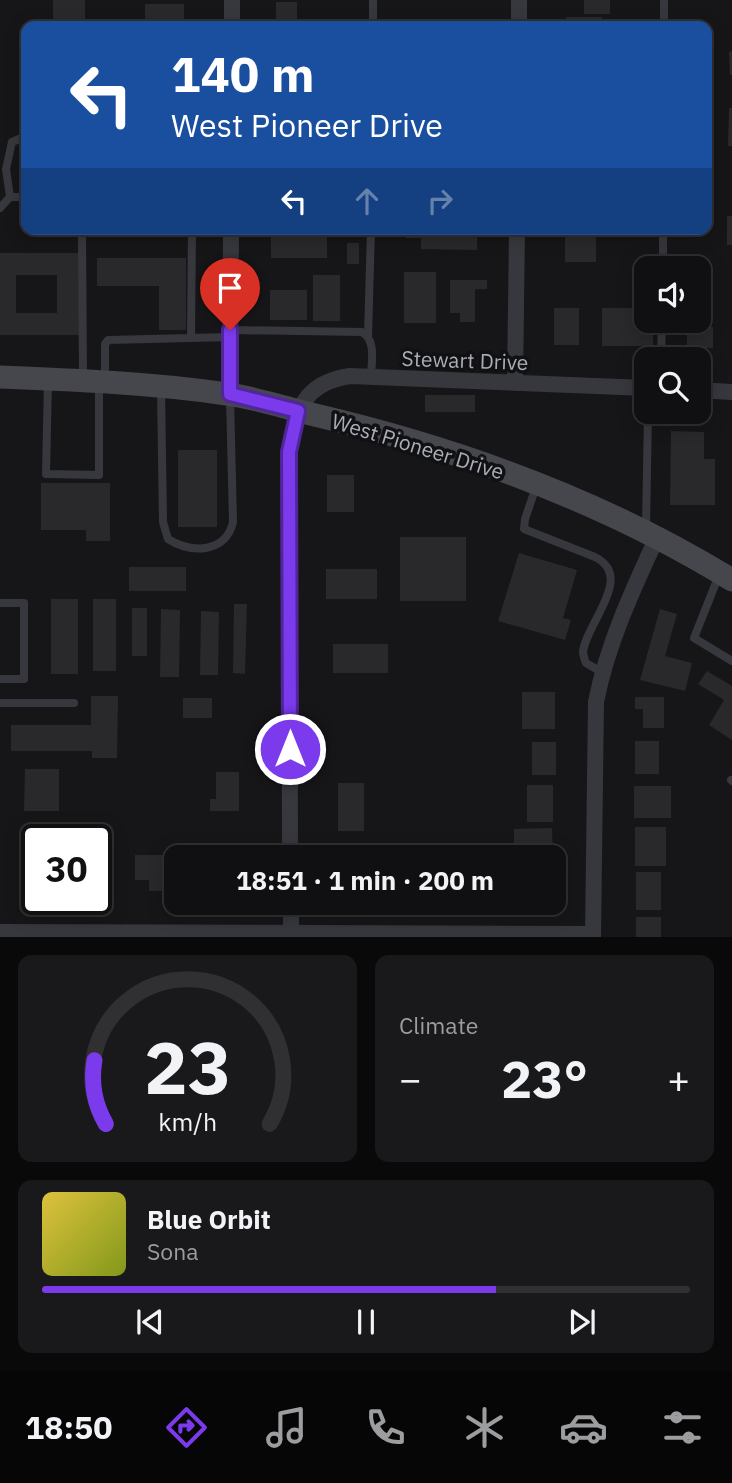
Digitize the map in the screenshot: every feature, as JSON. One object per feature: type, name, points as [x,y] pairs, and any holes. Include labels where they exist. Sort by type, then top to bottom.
[{"type":"main road","name":"West Pioneer Drive","points":[[0,377],[161,386],[230,394],[409,440],[537,484],[652,534],[726,576]]},
{"type":"street","points":[[232,0],[232,21]]},
{"type":"street","points":[[519,0],[519,21]]},
{"type":"street","points":[[230,394],[231,235]]},
{"type":"street","points":[[515,383],[517,235]]},
{"type":"street","name":"Stewart Drive","points":[[298,411],[312,390],[330,379],[349,376],[634,388]]},
{"type":"street","points":[[711,391],[732,392]]},
{"type":"street","points":[[290,845],[289,452],[298,411]]},
{"type":"street","points":[[0,932],[593,936],[596,702],[603,673],[652,534]]},
{"type":"street","points":[[291,915],[291,935]]},
{"type":"lane","points":[[373,0],[373,21]]},
{"type":"lane","points":[[664,0],[664,21]]},
{"type":"lane","points":[[10,197],[6,169],[12,142],[21,138]]},
{"type":"lane","points":[[0,208],[10,197],[21,197]]},
{"type":"lane","points":[[48,379],[46,474],[99,475],[96,382],[83,235]]},
{"type":"lane","points":[[191,338],[192,235]]},
{"type":"lane","points":[[368,336],[371,235]]},
{"type":"lane","points":[[663,235],[663,256]]},
{"type":"lane","points":[[96,382],[108,340],[191,338],[230,333],[362,332],[372,343],[371,378]]},
{"type":"lane","points":[[161,386],[163,523],[168,539],[180,547],[217,547],[230,536],[233,522],[230,394]]},
{"type":"lane","points":[[648,424],[652,534]]},
{"type":"lane","points":[[537,484],[524,530],[595,557],[610,568],[611,582],[607,595],[583,653],[586,663],[603,673]]},
{"type":"lane","points":[[726,576],[694,638],[732,661]]},
{"type":"lane","points":[[0,603],[24,603],[24,679],[0,680]]},
{"type":"lane","points":[[0,703],[74,703]]},
{"type":"building","points":[[53,0],[85,0],[85,19],[53,19]]},
{"type":"building","points":[[584,0],[610,0],[610,14],[584,14]]},
{"type":"building","points":[[276,2],[297,2],[297,21],[276,21]]},
{"type":"building","points":[[145,4],[184,4],[184,21],[145,21]]},
{"type":"building","points":[[566,17],[602,17],[602,21],[566,21]]},
{"type":"building","points":[[732,51],[732,75],[730,75],[729,52]]},
{"type":"building","points":[[729,108],[732,108],[732,146],[728,146]]},
{"type":"building","points":[[727,216],[732,216],[732,245],[727,245]]},
{"type":"building","points":[[271,235],[327,235],[327,258],[271,258]]},
{"type":"building","points":[[406,235],[477,235],[477,250],[421,249],[421,238],[406,238]]},
{"type":"building","points":[[565,235],[596,235],[596,262],[565,262]]},
{"type":"building","points":[[347,243],[359,243],[359,264],[347,264]]},
{"type":"building","points":[[0,253],[80,253],[80,335],[0,335]],"holes":[[[16,275],[57,275],[57,313],[16,313]]]},
{"type":"building","points":[[97,258],[186,258],[186,330],[159,330],[159,286],[97,286]]},
{"type":"building","points":[[404,272],[436,272],[436,323],[404,323]]},
{"type":"building","points":[[313,275],[340,275],[340,321],[313,321]]},
{"type":"building","points":[[450,280],[487,280],[487,289],[475,289],[475,322],[460,322],[460,313],[450,313]]},
{"type":"building","points":[[270,290],[307,290],[307,320],[270,320]]},
{"type":"building","points":[[554,308],[579,308],[579,345],[554,345]]},
{"type":"building","points":[[602,308],[634,308],[634,333],[653,333],[653,346],[602,346]]},
{"type":"building","points":[[713,327],[713,348],[687,347],[687,333],[711,333]]},
{"type":"building","points":[[425,395],[475,395],[475,412],[425,412]]},
{"type":"building","points":[[671,431],[704,432],[704,459],[715,459],[715,505],[670,505]]},
{"type":"building","points":[[178,450],[217,450],[217,527],[178,527]]},
{"type":"building","points":[[327,475],[354,475],[354,512],[327,512]]},
{"type":"building","points":[[41,483],[110,483],[110,541],[86,541],[86,530],[41,530]]},
{"type":"building","points":[[400,537],[466,537],[466,601],[400,601]]},
{"type":"building","points":[[519,553],[577,570],[563,618],[571,620],[565,640],[498,621]]},
{"type":"building","points":[[129,567],[186,567],[186,591],[129,591]]},
{"type":"building","points":[[326,569],[377,569],[377,599],[326,599]]},
{"type":"building","points":[[51,599],[78,599],[78,674],[51,674]]},
{"type":"building","points":[[93,599],[116,599],[116,671],[93,671]]},
{"type":"building","points":[[234,604],[247,604],[245,674],[233,673]]},
{"type":"building","points":[[132,608],[147,608],[147,656],[132,656]]},
{"type":"building","points":[[161,609],[180,610],[179,677],[160,677]]},
{"type":"building","points":[[660,609],[677,614],[665,656],[692,663],[685,691],[640,680]]},
{"type":"building","points":[[201,611],[219,612],[218,675],[200,675]]},
{"type":"building","points":[[333,644],[388,644],[388,673],[333,673]]},
{"type":"building","points":[[707,671],[732,686],[732,740],[709,725],[724,700],[698,684]]},
{"type":"building","points":[[522,692],[555,692],[555,729],[522,729]]},
{"type":"building","points":[[91,696],[118,696],[117,758],[92,758],[92,751],[11,751],[11,725],[91,725]]},
{"type":"building","points":[[635,697],[664,697],[664,728],[643,728],[643,709],[635,709]]},
{"type":"building","points":[[183,698],[212,698],[212,718],[183,718]]},
{"type":"building","points":[[635,741],[659,741],[659,774],[635,774]]},
{"type":"building","points":[[532,742],[556,742],[556,775],[532,775]]},
{"type":"building","points":[[25,769],[59,769],[59,811],[24,811]]},
{"type":"building","points":[[216,772],[239,772],[239,811],[210,811],[210,799],[216,799]]},
{"type":"building","points":[[338,783],[364,783],[364,831],[338,831]]},
{"type":"building","points":[[527,785],[553,785],[553,822],[527,822]]},
{"type":"building","points":[[634,786],[671,786],[671,818],[634,818]]},
{"type":"building","points":[[635,827],[666,827],[666,866],[635,866]]},
{"type":"building","points":[[552,828],[553,845],[514,845],[514,829]]},
{"type":"building","points":[[135,855],[164,855],[164,891],[149,891],[149,880],[135,880]]},
{"type":"building","points":[[636,872],[661,872],[661,910],[636,910]]},
{"type":"building","points":[[636,917],[661,917],[661,937],[636,937]]},
{"type":"route","points":[[230,330],[230,394],[298,411],[289,452],[290,749]]}]
